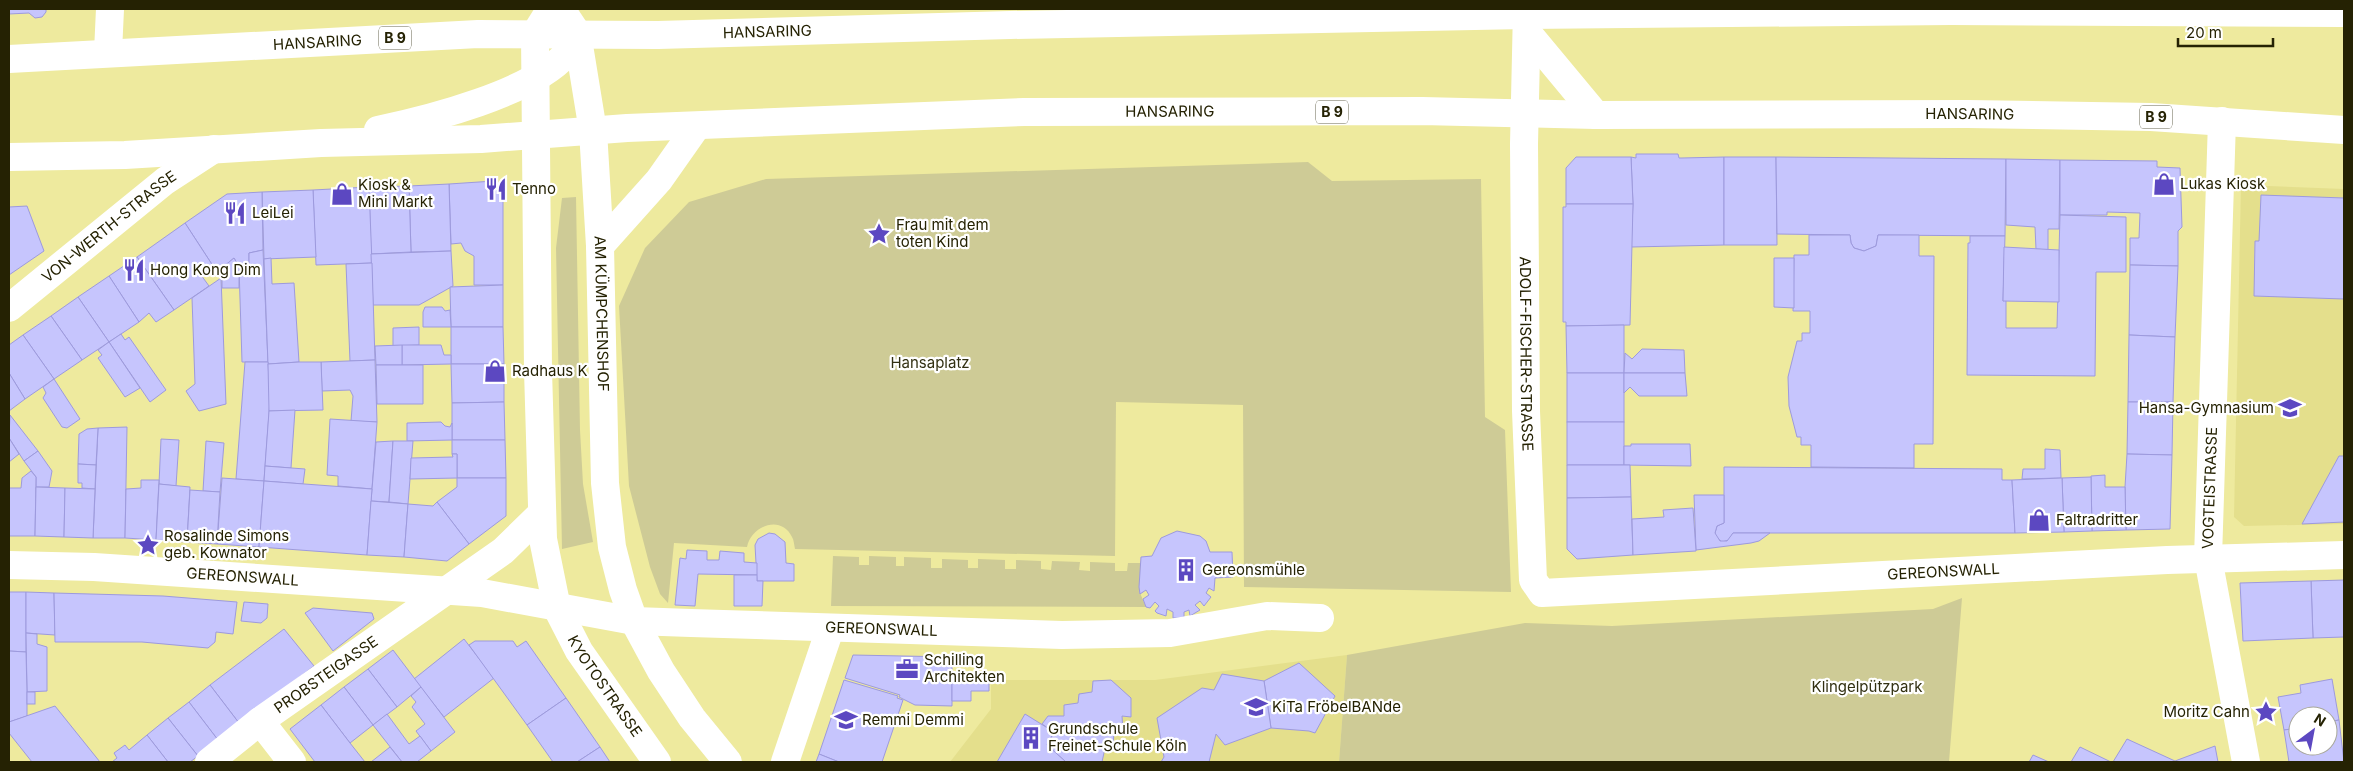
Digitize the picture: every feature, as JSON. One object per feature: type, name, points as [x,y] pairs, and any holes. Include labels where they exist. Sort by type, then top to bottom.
[{"type":"main road","points":[[108,52],[110,9]]},
{"type":"main road","points":[[552,9],[535,34],[538,370],[542,513],[546,562],[558,608]]},
{"type":"main road","name":"AM KÜMPCHENSHOF","points":[[561,9],[578,42],[593,131],[600,246],[605,483],[612,547],[623,590],[634,621]]},
{"type":"main road","name":"HANSARING","points":[[9,58],[449,35],[535,34],[578,42],[591,41],[606,35],[1951,11],[2344,13]]},
{"type":"main road","points":[[1525,112],[1526,19]]},
{"type":"main road","points":[[1526,19],[1596,115]]},
{"type":"main road","points":[[537,136],[549,95],[562,67],[578,42]]},
{"type":"main road","name":"B 9","points":[[321,143],[458,110],[536,78],[578,42]]},
{"type":"main road","name":"HANSARING","points":[[9,157],[125,155],[321,143],[537,136],[627,128],[1024,112],[1525,112],[1596,115],[1967,114],[2222,120],[2344,130]]},
{"type":"main road","name":"ADOLF-FISCHER-STRASSE","points":[[1525,112],[1526,411],[1533,580],[1542,594]]},
{"type":"main road","name":"VOGTEISTRASSE","points":[[2222,120],[2208,558],[2246,762]]},
{"type":"main road","points":[[600,246],[659,180],[697,126]]},
{"type":"main road","name":"VON-WERTH-STRASSE","points":[[9,308],[165,181],[214,150]]},
{"type":"main road","points":[[445,591],[503,551],[542,513]]},
{"type":"main road","name":"GEREONSWALL","points":[[1542,594],[2208,558],[2344,555]]},
{"type":"main road","name":"GEREONSWALL","points":[[9,565],[94,567],[482,593],[634,621],[830,629],[1062,635],[1170,633],[1267,616],[1320,618]]},
{"type":"main road","name":"PROBSTEIGASSE","points":[[209,762],[260,721],[445,591]]},
{"type":"main road","name":"KYOTOSTRASSE","points":[[558,608],[579,651],[657,762]]},
{"type":"main road","points":[[634,621],[661,672],[728,762]]},
{"type":"main road","points":[[786,762],[830,629]]},
{"type":"main road","points":[[260,721],[292,762]]},
{"type":"shaded area","name":"Hansa-Gymnasium","points":[[2241,185],[2344,189],[2344,524],[2244,526],[2234,517]]},
{"type":"shaded area","points":[[1347,655],[1339,762],[950,762],[991,709],[991,680],[1155,680]]},
{"type":"green space","name":"Hansaplatz","points":[[1308,162],[1332,181],[1481,179],[1485,417],[1505,430],[1511,592],[1244,587],[1243,405],[1116,402],[1115,556],[795,549],[793,538],[787,530],[781,526],[774,525],[767,526],[754,533],[747,547],[674,543],[668,603],[660,594],[650,567],[629,486],[619,306],[645,248],[689,202],[766,179]]},
{"type":"green space","points":[[576,197],[580,430],[583,484],[593,542],[562,549],[556,248],[562,198]]},
{"type":"green space","points":[[833,556],[859,557],[859,565],[869,565],[869,556],[896,557],[896,566],[904,566],[904,557],[931,558],[931,568],[942,568],[942,559],[968,560],[968,568],[978,568],[978,559],[1005,560],[1005,569],[1016,569],[1016,560],[1041,561],[1041,569],[1051,570],[1052,561],[1080,562],[1079,570],[1090,571],[1090,562],[1115,563],[1115,571],[1127,571],[1128,563],[1140,563],[1140,593],[1146,607],[831,606]]},
{"type":"green space","name":"Klingelpützpark","points":[[1962,598],[1949,762],[1339,762],[1347,655],[1525,623],[1612,626],[1933,609]]},
{"type":"building","points":[[9,9],[46,9],[46,12],[42,17],[35,18],[29,13],[9,14]]},
{"type":"building","points":[[1636,154],[1678,154],[1679,158],[1724,157],[1724,245],[1631,247],[1633,204],[1631,157],[1636,158]]},
{"type":"building","points":[[1576,157],[1631,157],[1633,204],[1566,204],[1566,168]]},
{"type":"building","points":[[1724,157],[1776,157],[1777,245],[1724,245]]},
{"type":"building","points":[[1776,157],[2006,159],[2005,236],[1878,235],[1876,246],[1864,251],[1854,248],[1850,235],[1777,234]]},
{"type":"building","points":[[2006,159],[2060,160],[2059,229],[2048,229],[2048,250],[2036,249],[2035,227],[2006,225]]},
{"type":"building","points":[[2060,160],[2157,161],[2157,167],[2180,168],[2182,227],[2178,231],[2178,266],[2130,265],[2130,238],[2139,238],[2140,213],[2107,212],[2107,215],[2060,215]]},
{"type":"building","points":[[494,181],[503,190],[503,285],[474,285],[474,256],[465,251],[461,243],[451,244],[449,184]]},
{"type":"building","points":[[449,184],[451,251],[411,252],[409,186]]},
{"type":"building","points":[[409,186],[411,252],[371,254],[369,187]]},
{"type":"building","points":[[369,187],[372,263],[316,265],[313,190]]},
{"type":"building","points":[[313,190],[316,257],[264,259],[262,192]]},
{"type":"building","points":[[262,192],[263,250],[249,253],[249,263],[239,267],[234,258],[217,272],[185,223],[227,194]]},
{"type":"building","points":[[2261,195],[2344,198],[2344,299],[2254,296],[2255,241],[2259,241]]},
{"type":"building","points":[[1566,204],[1633,204],[1630,325],[1566,326],[1566,322],[1563,322],[1563,207],[1566,207]]},
{"type":"building","points":[[27,206],[44,251],[9,275],[9,207]]},
{"type":"building","points":[[2060,215],[2126,217],[2126,272],[2096,272],[2095,376],[1967,375],[1968,243],[1970,243],[1970,236],[2005,236],[2003,301],[2006,300],[2006,328],[2057,328]]},
{"type":"building","points":[[185,223],[213,266],[201,275],[209,286],[174,310],[137,257]]},
{"type":"building","points":[[1809,235],[1850,235],[1854,248],[1864,251],[1876,246],[1878,235],[1919,235],[1919,256],[1934,256],[1933,444],[1914,444],[1914,468],[1811,467],[1811,445],[1801,445],[1801,437],[1797,437],[1789,406],[1788,377],[1797,341],[1802,341],[1802,333],[1810,333],[1810,311],[1793,311],[1794,255],[1809,255]]},
{"type":"building","points":[[2004,247],[2059,250],[2059,302],[2003,301]]},
{"type":"building","points":[[263,250],[268,362],[242,362],[239,267],[249,263],[249,253]]},
{"type":"building","points":[[451,251],[453,286],[419,305],[373,305],[371,254]]},
{"type":"building","points":[[137,257],[174,310],[156,322],[149,313],[139,322],[109,276]]},
{"type":"building","points":[[234,258],[239,267],[239,288],[222,288],[222,279],[217,272]]},
{"type":"building","points":[[271,258],[272,284],[294,283],[299,362],[268,364],[264,259]]},
{"type":"building","points":[[1774,258],[1794,258],[1794,308],[1774,307]]},
{"type":"building","points":[[372,263],[375,360],[350,361],[346,264]]},
{"type":"building","points":[[2130,265],[2178,266],[2175,337],[2129,335]]},
{"type":"building","points":[[109,276],[139,322],[109,342],[78,297]]},
{"type":"building","points":[[221,278],[226,404],[199,411],[186,391],[195,384],[192,298]]},
{"type":"building","points":[[503,285],[503,327],[451,327],[450,287]]},
{"type":"building","points":[[78,297],[109,342],[82,360],[51,316]]},
{"type":"building","points":[[425,307],[442,307],[445,311],[450,310],[451,327],[423,327]]},
{"type":"building","points":[[51,316],[82,360],[54,379],[23,335]]},
{"type":"building","points":[[1624,325],[1624,373],[1567,373],[1566,326]]},
{"type":"building","points":[[419,327],[419,345],[393,346],[393,328]]},
{"type":"building","points":[[451,327],[503,327],[504,364],[451,364]]},
{"type":"building","points":[[121,334],[125,340],[129,337],[166,390],[150,402],[109,342]]},
{"type":"building","points":[[23,335],[54,379],[25,399],[9,373],[9,345]]},
{"type":"building","points":[[2129,335],[2175,337],[2173,402],[2128,402]]},
{"type":"building","points":[[109,342],[140,388],[125,397],[98,358],[102,355],[98,350]]},
{"type":"building","points":[[402,345],[441,345],[444,355],[451,355],[451,364],[402,365]]},
{"type":"building","points":[[402,345],[402,365],[376,365],[375,346]]},
{"type":"building","points":[[1642,349],[1684,350],[1685,373],[1624,373],[1625,353],[1632,359]]},
{"type":"building","points":[[375,360],[377,422],[351,421],[353,396],[350,390],[322,391],[321,362]]},
{"type":"building","points":[[245,362],[268,362],[270,400],[264,481],[236,479]]},
{"type":"building","points":[[321,362],[323,410],[269,411],[268,364]]},
{"type":"building","points":[[451,364],[504,364],[504,402],[452,403]]},
{"type":"building","points":[[376,365],[423,365],[423,404],[377,404]]},
{"type":"building","points":[[9,373],[25,399],[9,411]]},
{"type":"building","points":[[1567,373],[1624,373],[1624,422],[1567,422]]},
{"type":"building","points":[[1624,373],[1685,373],[1687,396],[1639,396],[1630,387],[1624,393]]},
{"type":"building","points":[[54,379],[80,419],[67,428],[62,427],[43,398],[46,393],[43,387]]},
{"type":"building","points":[[504,402],[505,440],[452,440],[452,403]]},
{"type":"building","points":[[2128,402],[2173,402],[2172,455],[2127,454]]},
{"type":"building","points":[[295,410],[291,468],[265,466],[269,411]]},
{"type":"building","points":[[10,415],[38,451],[24,461],[9,438]]},
{"type":"building","points":[[330,419],[377,422],[372,489],[338,486],[338,476],[327,475]]},
{"type":"building","points":[[441,422],[445,426],[450,427],[452,423],[452,440],[407,441],[407,423]]},
{"type":"building","points":[[1567,422],[1624,422],[1624,465],[1567,465]]},
{"type":"building","points":[[127,427],[125,538],[93,538],[98,428]]},
{"type":"building","points":[[98,428],[96,465],[78,464],[79,434],[87,429]]},
{"type":"building","points":[[9,438],[19,454],[9,462]]},
{"type":"building","points":[[161,439],[179,440],[176,486],[159,484]]},
{"type":"building","points":[[452,440],[505,440],[506,478],[457,478],[457,454],[452,454]]},
{"type":"building","points":[[206,441],[224,443],[220,492],[203,491]]},
{"type":"building","points":[[393,441],[389,502],[371,501],[376,442]]},
{"type":"building","points":[[393,441],[413,441],[408,504],[389,502]]},
{"type":"building","points":[[1631,444],[1690,444],[1691,466],[1624,465],[1624,446],[1631,446]]},
{"type":"building","points":[[2045,449],[2060,450],[2061,478],[2022,479],[2023,469],[2045,469]]},
{"type":"building","points":[[38,451],[52,471],[49,487],[36,487],[36,477],[24,461]]},
{"type":"building","points":[[452,454],[457,454],[457,478],[410,479],[411,458],[453,457]]},
{"type":"building","points":[[2127,454],[2172,455],[2170,529],[2126,530],[2125,487]]},
{"type":"building","points":[[2339,456],[2344,456],[2344,522],[2302,524]]},
{"type":"building","points":[[78,464],[96,465],[95,489],[82,488],[82,483],[78,483]]},
{"type":"building","points":[[1567,465],[1630,465],[1631,497],[1567,498]]},
{"type":"building","points":[[265,466],[305,469],[303,484],[264,481]]},
{"type":"building","points":[[1724,467],[2002,469],[2002,480],[2012,480],[2015,533],[1733,533],[1729,540],[1722,542],[1716,537],[1715,533],[1717,526],[1724,523]]},
{"type":"building","points":[[31,471],[36,477],[35,536],[9,536],[9,488],[21,488],[22,478]]},
{"type":"building","points":[[2105,475],[2105,487],[2125,487],[2126,530],[2092,531],[2091,476]]},
{"type":"building","points":[[2091,477],[2092,531],[2064,532],[2062,478]]},
{"type":"building","points":[[222,478],[264,481],[259,547],[217,544]]},
{"type":"building","points":[[457,478],[506,478],[506,516],[469,544],[437,502],[457,487]]},
{"type":"building","points":[[2062,478],[2064,532],[2015,533],[2012,480]]},
{"type":"building","points":[[141,480],[159,480],[156,540],[125,538],[126,489],[141,488]]},
{"type":"building","points":[[264,481],[372,489],[367,555],[259,547]]},
{"type":"building","points":[[159,484],[190,487],[187,542],[156,540]]},
{"type":"building","points":[[36,487],[65,488],[64,537],[35,536]]},
{"type":"building","points":[[65,488],[95,489],[93,538],[64,537]]},
{"type":"building","points":[[190,490],[220,492],[217,544],[187,542]]},
{"type":"building","points":[[1694,495],[1724,495],[1724,523],[1717,526],[1715,533],[1720,541],[1727,541],[1733,533],[1770,533],[1759,541],[1751,543],[1696,550]]},
{"type":"building","points":[[1631,497],[1633,555],[1577,559],[1567,549],[1567,498]]},
{"type":"building","points":[[371,501],[408,504],[404,557],[367,555]]},
{"type":"building","points":[[437,502],[469,544],[447,561],[404,557],[408,504],[433,506]]},
{"type":"building","points":[[1693,508],[1696,551],[1633,555],[1632,519],[1664,517],[1663,510]]},
{"type":"building","name":"Gereonsmühle","points":[[1177,531],[1200,536],[1206,541],[1210,552],[1232,552],[1233,577],[1215,578],[1214,591],[1209,588],[1206,593],[1211,597],[1204,606],[1200,601],[1195,605],[1200,610],[1190,616],[1189,610],[1184,612],[1184,617],[1173,618],[1173,612],[1167,609],[1166,616],[1157,613],[1155,611],[1159,606],[1155,602],[1150,608],[1146,607],[1143,599],[1149,595],[1146,590],[1140,594],[1139,587],[1141,557],[1152,556],[1161,538]]},
{"type":"building","points":[[769,533],[775,534],[785,542],[786,563],[794,564],[794,581],[757,581],[755,545],[758,539]]},
{"type":"building","points":[[687,550],[707,551],[707,560],[719,560],[720,551],[744,553],[744,562],[757,563],[757,575],[698,574],[695,606],[675,605],[680,558],[686,559]]},
{"type":"building","points":[[734,575],[757,575],[757,581],[763,581],[762,606],[734,606]]},
{"type":"building","points":[[2344,580],[2344,637],[2313,638],[2311,581]]},
{"type":"building","points":[[2311,581],[2313,638],[2243,641],[2240,583]]},
{"type":"building","points":[[9,592],[26,592],[26,652],[9,651]]},
{"type":"building","points":[[26,592],[54,593],[55,635],[26,633]]},
{"type":"building","points":[[54,593],[163,596],[237,602],[233,634],[216,632],[215,642],[208,648],[142,642],[55,642]]},
{"type":"building","points":[[244,602],[268,604],[267,618],[261,623],[241,621]]},
{"type":"building","points":[[313,608],[372,613],[374,619],[333,651],[305,613]]},
{"type":"building","points":[[284,629],[314,666],[239,723],[210,685]]},
{"type":"building","points":[[26,633],[37,634],[37,644],[47,647],[47,691],[27,692]]},
{"type":"building","points":[[464,639],[494,678],[444,717],[414,679]]},
{"type":"building","points":[[475,641],[513,641],[517,647],[526,641],[566,698],[527,725],[469,645]]},
{"type":"building","points":[[393,650],[421,687],[397,707],[368,669]]},
{"type":"building","points":[[9,651],[26,652],[27,716],[9,722]]},
{"type":"building","points":[[853,655],[952,657],[952,706],[915,705],[899,697],[900,695],[845,678]]},
{"type":"building","points":[[1299,663],[1335,696],[1315,733],[1271,728],[1264,681]]},
{"type":"building","points":[[368,669],[397,707],[373,725],[344,687]]},
{"type":"building","points":[[1222,674],[1264,681],[1271,728],[1225,745],[1216,734],[1209,762],[1161,762],[1164,757],[1157,718],[1202,688],[1214,690]]},
{"type":"building","points":[[952,678],[989,678],[989,691],[971,691],[971,701],[952,701]]},
{"type":"building","points":[[2332,679],[2337,706],[2288,706],[2288,729],[2284,730],[2278,697],[2301,693],[2300,685]]},
{"type":"building","points":[[844,680],[898,696],[897,698],[903,700],[882,762],[839,762],[819,754]]},
{"type":"building","points":[[1111,680],[1131,698],[1131,717],[1122,716],[1123,731],[1114,732],[1113,746],[1105,748],[1102,762],[1066,762],[1047,745],[1054,732],[1042,724],[1048,716],[1064,716],[1064,705],[1078,703],[1079,694],[1092,692],[1093,681]]},
{"type":"building","points":[[210,685],[239,723],[218,740],[189,702]]},
{"type":"building","points":[[344,687],[373,725],[350,743],[321,705]]},
{"type":"building","points":[[421,687],[455,732],[431,751],[416,731],[425,724],[412,707],[416,702],[411,696]]},
{"type":"building","points":[[27,692],[35,692],[35,704],[27,704]]},
{"type":"building","points":[[566,698],[600,747],[577,762],[553,762],[527,725]]},
{"type":"building","points":[[189,702],[218,740],[198,756],[168,718]]},
{"type":"building","points":[[321,705],[365,762],[315,762],[290,729]]},
{"type":"building","points":[[55,706],[100,762],[32,762],[9,733],[9,722]]},
{"type":"building","points":[[387,714],[409,744],[420,736],[431,751],[417,762],[402,762],[373,725]]},
{"type":"building","name":"Grundschule Freinet-Schule Köln","points":[[1025,714],[1054,732],[1047,745],[1066,762],[997,762]]},
{"type":"building","points":[[168,718],[198,756],[190,762],[168,762],[147,735]]},
{"type":"building","points":[[2338,720],[2344,762],[2289,762],[2288,756],[2338,756]]},
{"type":"building","points":[[2288,729],[2288,756],[2284,730]]},
{"type":"building","points":[[147,735],[168,762],[112,762],[117,758],[114,753],[125,745],[129,750]]},
{"type":"building","points":[[2127,739],[2175,761],[2215,746],[2218,762],[2113,762]]},
{"type":"building","points":[[390,747],[402,762],[371,762]]},
{"type":"building","points":[[600,747],[610,762],[577,762]]},
{"type":"building","points":[[2080,747],[2111,762],[2071,762]]},
{"type":"building","points":[[819,754],[839,762],[816,762]]},
{"type":"building","points":[[2033,755],[2049,762],[2029,762]]},
{"type":"place","name":"Lukas Kiosk","points":[[2164,184]]},
{"type":"place","name":"Tenno","points":[[496,189]]},
{"type":"place","name":"Kiosk & Mini Markt","points":[[342,194]]},
{"type":"place","name":"LeiLei","points":[[235,213]]},
{"type":"place","name":"Frau mit dem toten Kind","points":[[879,234]]},
{"type":"place","name":"Hong Kong Dim","points":[[134,270]]},
{"type":"place","name":"Radhaus K","points":[[495,371]]},
{"type":"place","name":"Hansa-Gymnasium","points":[[2290,408]]},
{"type":"place","name":"Faltradritter","points":[[2039,520]]},
{"type":"place","name":"Rosalinde Simons geb. Kownator","points":[[148,545]]},
{"type":"place","name":"Gereonsmühle","points":[[1186,570]]},
{"type":"place","name":"Schilling Architekten","points":[[907,669]]},
{"type":"place","name":"KiTa FröbelBANde","points":[[1256,707]]},
{"type":"place","name":"Moritz Cahn","points":[[2266,712]]},
{"type":"place","name":"Remmi Demmi","points":[[846,720]]},
{"type":"place","name":"Grundschule Freinet-Schule Köln","points":[[1031,738]]}]
